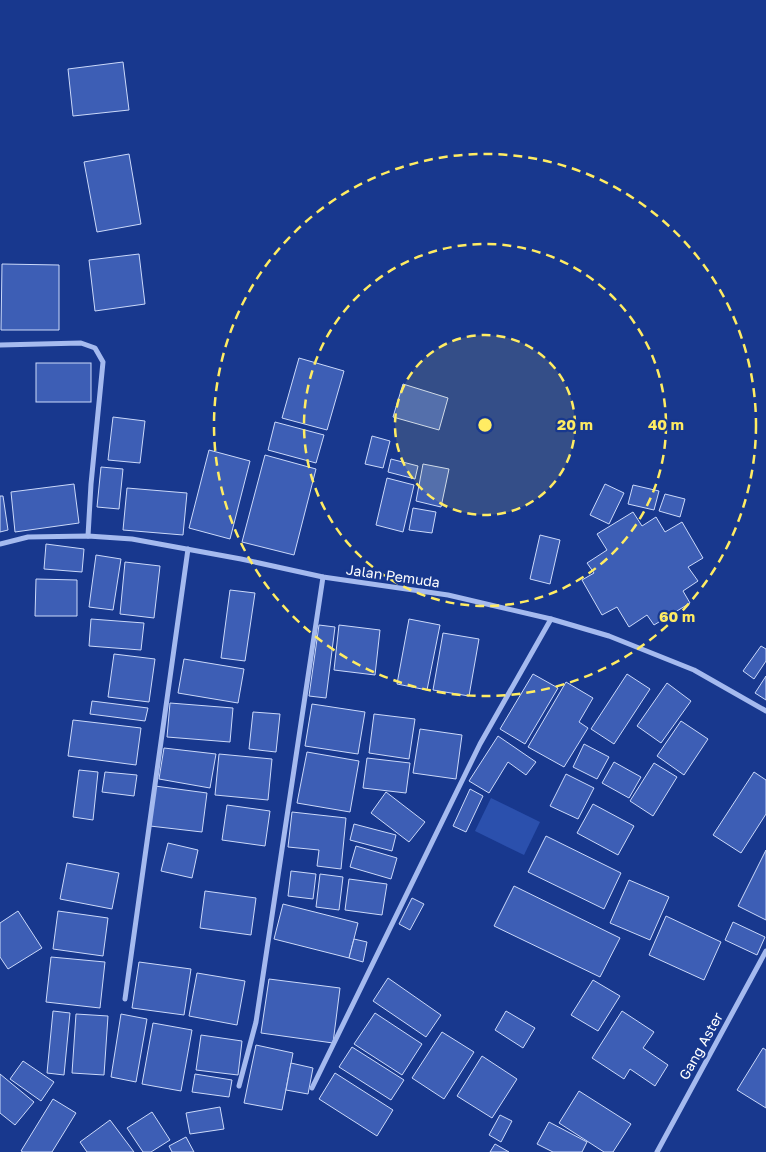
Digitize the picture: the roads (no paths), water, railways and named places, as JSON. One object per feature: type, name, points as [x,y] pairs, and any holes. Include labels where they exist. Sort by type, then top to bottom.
[{"type":"street","points":[[0,345],[81,343],[95,348],[103,362],[88,536]]},
{"type":"street","name":"Jalan Pemuda","points":[[0,544],[28,538],[88,536],[132,539],[323,577],[448,595],[551,619],[609,636],[694,670],[766,711]]},
{"type":"street","points":[[124,999],[188,549]]},
{"type":"street","points":[[239,1086],[256,1022],[323,577]]},
{"type":"street","points":[[312,1088],[480,744],[551,619]]},
{"type":"street","name":"Gang Aster","points":[[657,1152],[766,951]]}]
